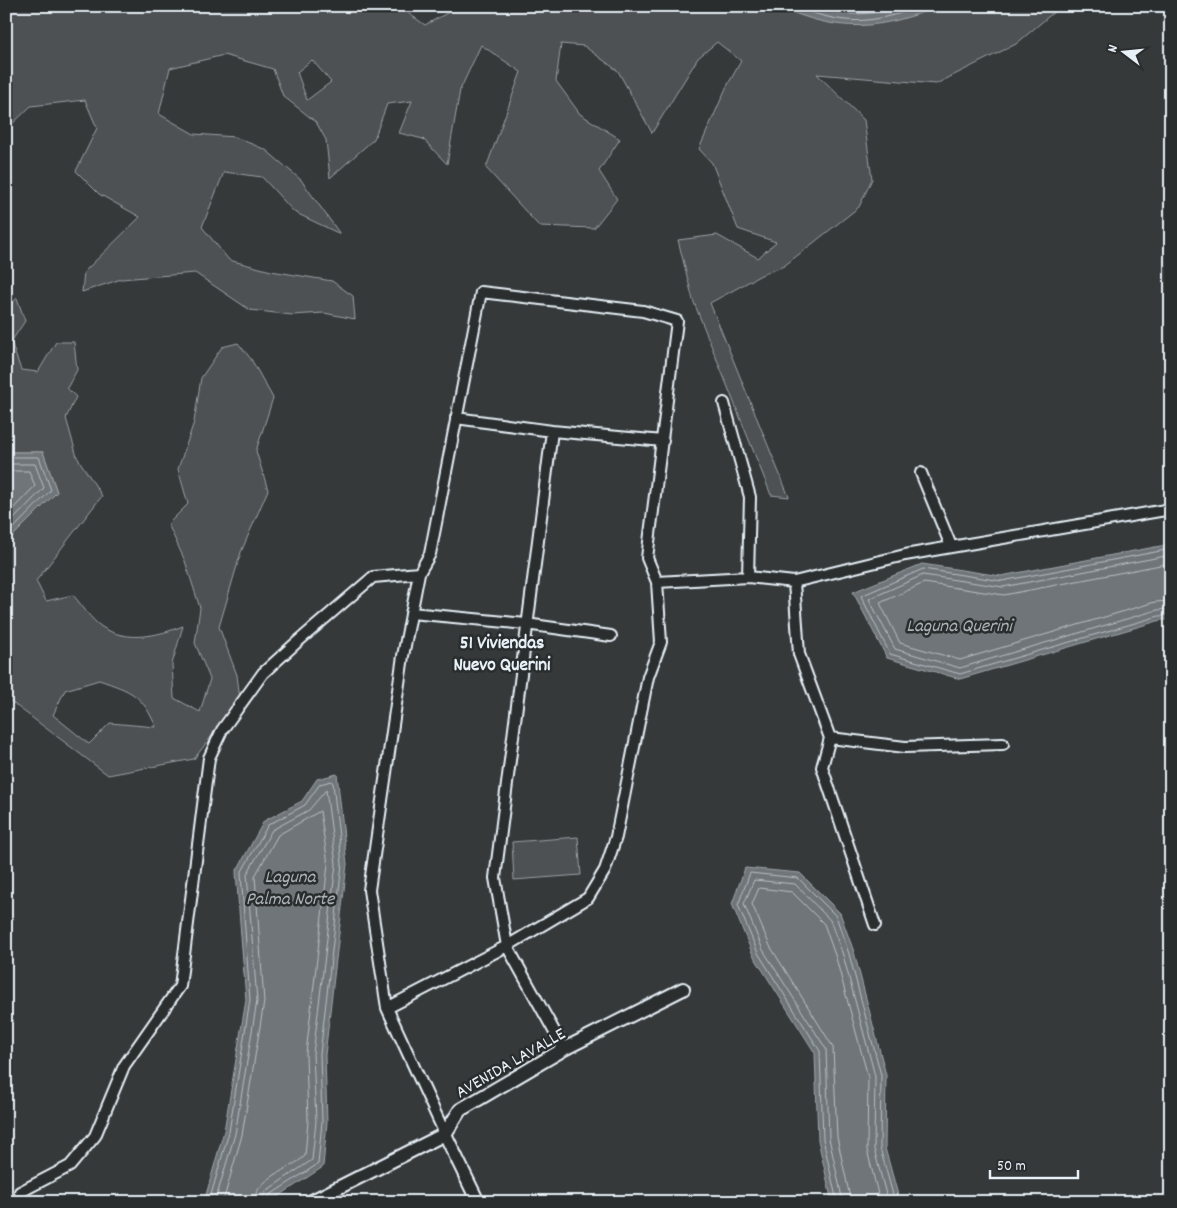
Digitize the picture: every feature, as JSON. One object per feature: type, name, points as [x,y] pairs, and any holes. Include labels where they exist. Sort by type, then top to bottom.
[{"type":"street","points":[[387,1008],[507,946],[588,898],[605,870],[616,837],[648,677],[661,642],[657,582],[647,558],[677,322],[643,311],[481,292],[430,554],[419,573],[403,656],[369,890],[387,1008],[478,1202]]},
{"type":"street","points":[[724,403],[750,497],[748,577]]},
{"type":"street","points":[[456,418],[552,431],[663,440]]},
{"type":"street","points":[[552,431],[495,878],[507,946],[564,1049]]},
{"type":"street","points":[[921,473],[951,546]]},
{"type":"street","points":[[657,582],[748,577],[794,582],[951,546],[1171,509]]},
{"type":"street","points":[[23,1202],[20,1192],[70,1166],[95,1136],[124,1066],[180,986],[209,758],[222,730],[263,673],[373,576],[419,573]]},
{"type":"street","points":[[794,582],[799,654],[830,738],[822,767],[875,925]]},
{"type":"street","points":[[412,614],[526,624],[611,636]]},
{"type":"street","points":[[830,738],[905,747],[1003,744]]},
{"type":"street","name":"AVENIDA LAVALLE","points":[[445,1134],[460,1110],[564,1049],[683,989]]},
{"type":"street","points":[[310,1202],[445,1134]]},
{"type":"shaded area","points":[[6,6],[398,6],[425,25],[449,12],[449,6],[778,6],[787,10],[1061,6],[1016,44],[936,84],[817,74],[864,120],[872,179],[859,207],[784,266],[761,275],[710,303],[789,497],[771,495],[693,300],[678,240],[717,235],[758,258],[776,242],[738,229],[712,163],[699,149],[726,88],[741,61],[717,42],[698,58],[652,133],[618,71],[584,46],[561,44],[556,81],[580,114],[620,139],[599,171],[617,199],[594,228],[539,226],[486,168],[521,72],[481,45],[460,90],[447,164],[423,139],[399,133],[412,101],[387,104],[374,139],[330,178],[326,140],[316,122],[283,96],[273,69],[224,55],[170,68],[159,114],[194,134],[235,137],[266,150],[301,180],[340,234],[294,212],[262,177],[224,172],[202,227],[229,260],[271,271],[332,281],[353,296],[355,319],[324,313],[292,315],[250,310],[195,273],[121,279],[82,292],[84,272],[140,217],[99,194],[76,171],[97,128],[85,100],[31,106],[6,130]],"holes":[[[312,60],[331,82],[307,100],[297,72]]]},
{"type":"shaded area","points":[[17,298],[25,321],[11,342],[21,370],[38,372],[56,342],[74,342],[77,370],[67,388],[76,397],[66,418],[77,457],[102,496],[36,581],[46,601],[73,595],[94,620],[112,632],[122,635],[142,636],[163,633],[183,626],[172,664],[174,698],[200,712],[210,679],[195,643],[200,608],[185,561],[168,524],[188,504],[178,469],[194,422],[201,378],[222,347],[238,343],[251,359],[273,398],[256,451],[268,490],[241,552],[219,627],[237,675],[240,699],[194,759],[108,775],[6,698],[6,543],[57,492],[43,452],[6,452],[6,309]],"holes":[[[99,680],[134,695],[146,707],[156,727],[110,723],[89,744],[53,715],[65,690]]]},
{"type":"shaded area","points":[[578,837],[581,875],[514,880],[512,842]]},
{"type":"water","points":[[778,6],[940,6],[898,20],[859,26],[820,21]]},
{"type":"water","points":[[6,452],[43,452],[57,492],[6,543]]},
{"type":"water","name":"Laguna Querini","points":[[1171,544],[1171,620],[1161,620],[960,679],[887,658],[853,592],[922,564],[1001,576]]},
{"type":"water","name":"Laguna Palma Norte","points":[[337,774],[347,864],[325,1055],[327,1122],[323,1167],[270,1202],[204,1202],[224,1131],[246,1000],[236,872],[264,821],[302,801],[317,779]]},
{"type":"water","points":[[745,868],[800,873],[840,913],[854,952],[886,1075],[885,1148],[900,1202],[832,1202],[818,1140],[815,1053],[753,955],[732,904]]},
{"type":"district","name":"51 Viviendas Nuevo Querini","points":[[502,652]]}]
